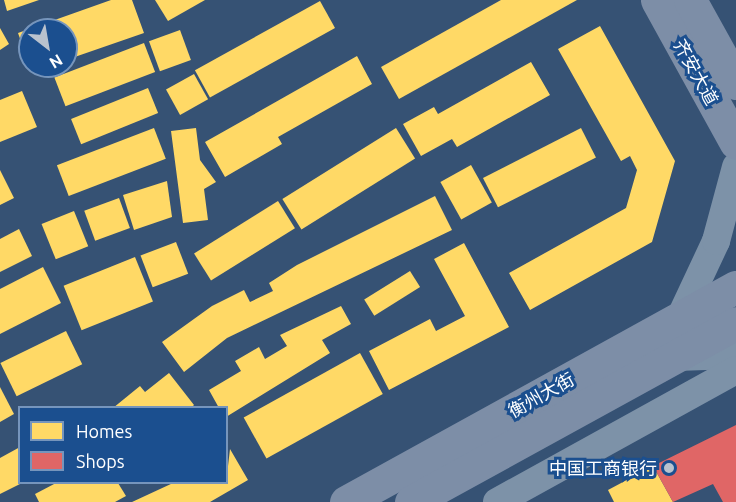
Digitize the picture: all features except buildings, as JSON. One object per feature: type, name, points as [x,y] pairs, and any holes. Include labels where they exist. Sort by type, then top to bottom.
[{"type":"main road","name":"齐安大道","points":[[657,0],[736,143]]},
{"type":"main road","name":"齐安大道","points":[[690,0],[736,83]]},
{"type":"main road","name":"衡州大街","points":[[346,502],[736,287]]},
{"type":"main road","name":"衡州大街","points":[[411,502],[736,323]]},
{"type":"street","points":[[680,318],[716,242],[736,167]]},
{"type":"street","points":[[674,357],[736,355]]},
{"type":"street","points":[[497,502],[736,370]]},
{"type":"place","name":"中国工商银行","points":[[669,468]]}]
